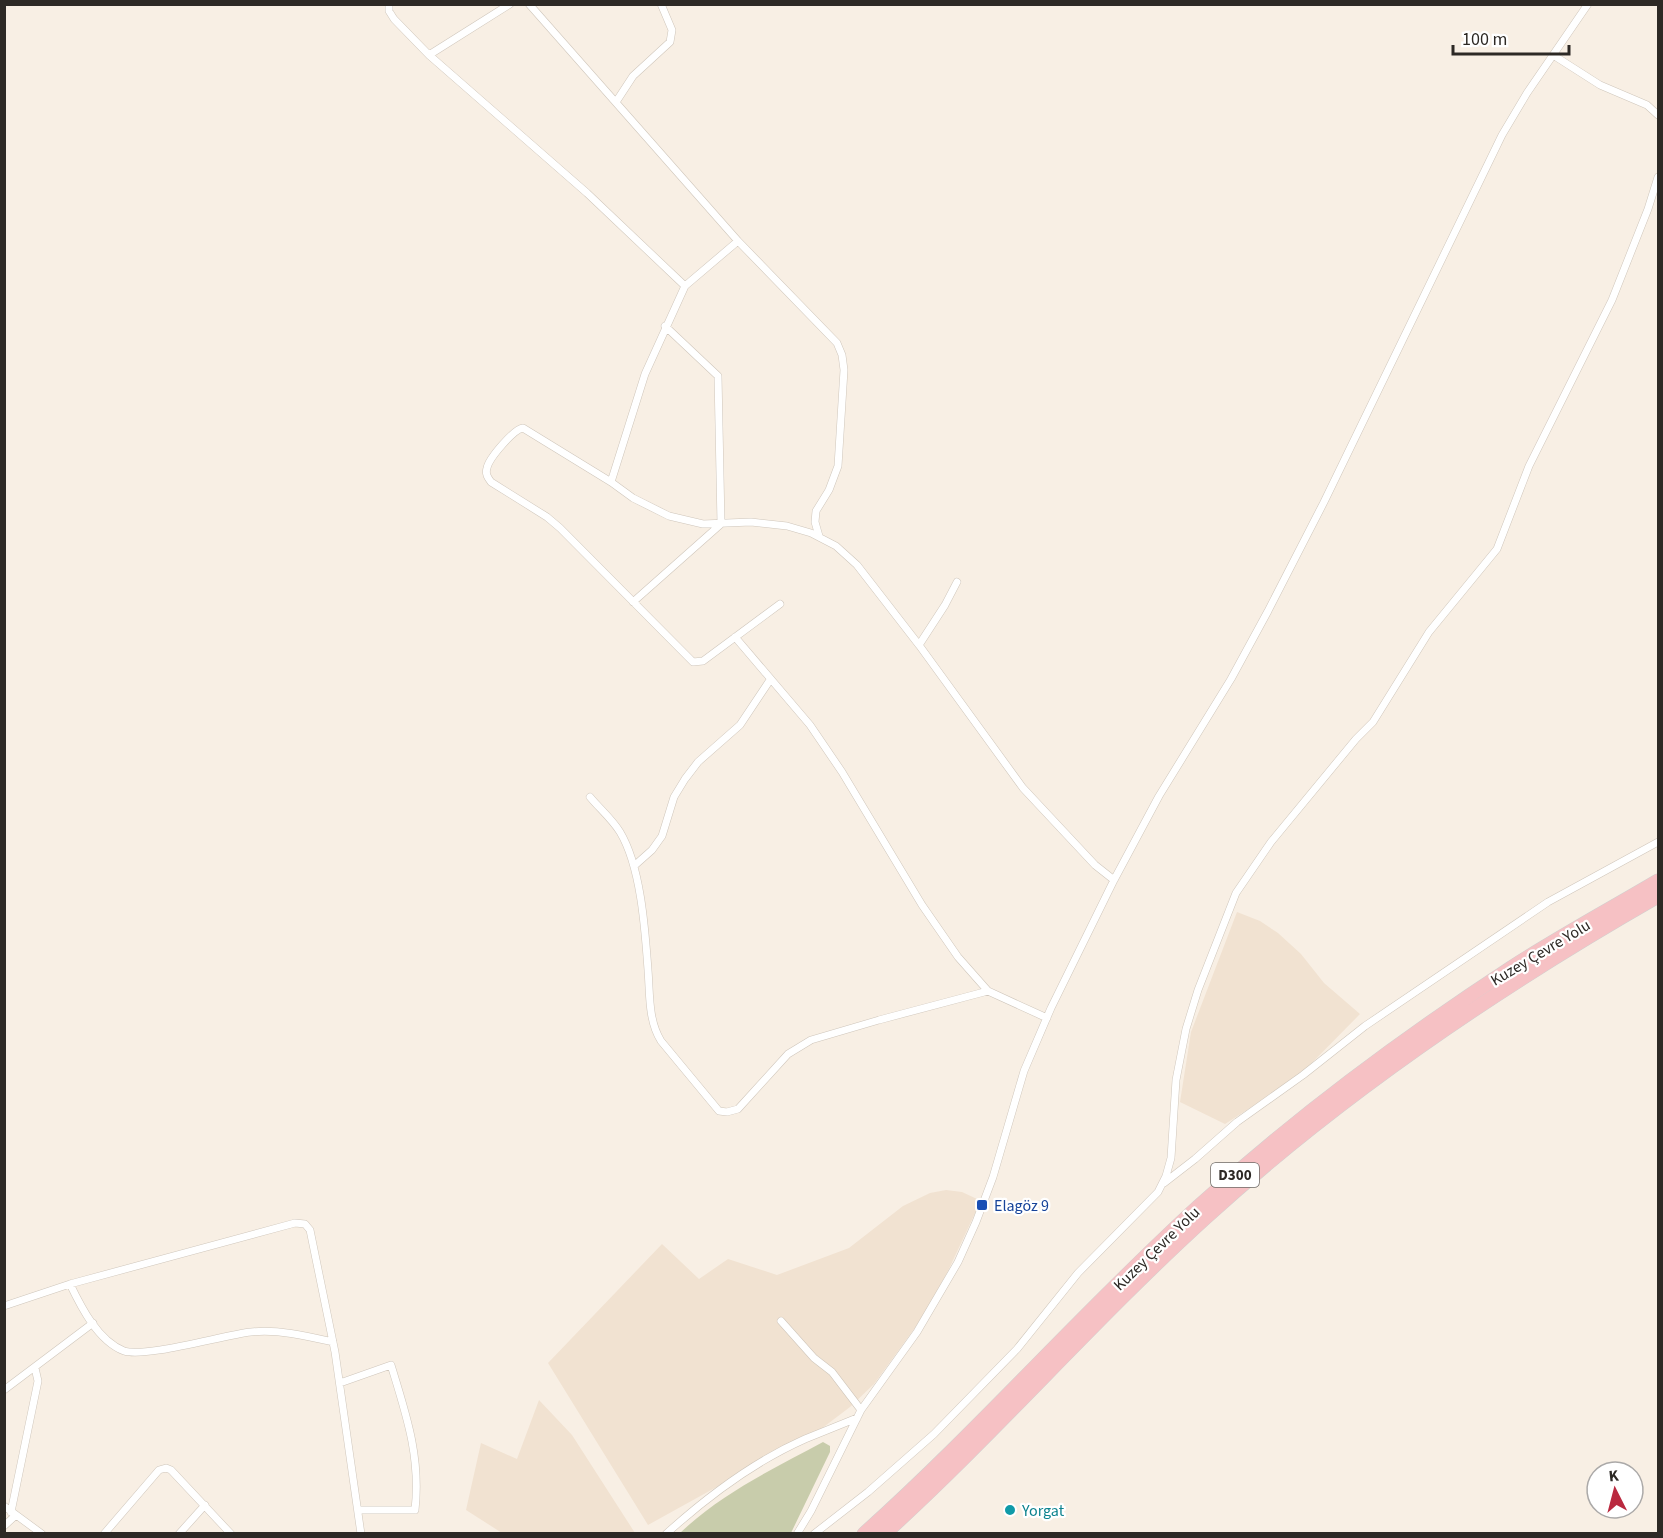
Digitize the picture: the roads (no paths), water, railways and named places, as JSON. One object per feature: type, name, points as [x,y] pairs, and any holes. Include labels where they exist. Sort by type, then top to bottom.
[{"type":"highway","name":"Kuzey Çevre Yolu","points":[[864,1533],[1007,1395],[1132,1269],[1260,1153],[1368,1067],[1462,1001],[1513,967],[1659,881]]},
{"type":"highway","name":"Kuzey Çevre Yolu","points":[[884,1533],[1141,1279],[1267,1163],[1383,1072],[1459,1018],[1520,977],[1659,896]]},
{"type":"street","points":[[389,4],[389,11],[393,19],[429,55],[587,193],[685,286]]},
{"type":"street","points":[[429,55],[510,4]]},
{"type":"street","points":[[529,4],[738,241],[834,338],[842,355],[844,370],[838,466],[829,490],[816,511],[815,522],[819,536]]},
{"type":"street","points":[[616,102],[633,76],[670,42],[672,30],[661,4]]},
{"type":"street","points":[[797,1533],[806,1520],[861,1410],[917,1332],[968,1242],[993,1177],[1024,1071],[1114,879],[1159,796],[1231,679],[1264,619],[1324,502],[1502,135],[1527,93],[1588,4]]},
{"type":"street","points":[[1553,55],[1600,85],[1647,105],[1659,115]]},
{"type":"street","points":[[814,1533],[868,1492],[934,1434],[1017,1349],[1078,1273],[1158,1192],[1169,1168],[1173,1147],[1176,1080],[1186,1029],[1198,990],[1236,893],[1271,842],[1356,739],[1374,722],[1429,632],[1497,549],[1529,466],[1612,300],[1659,177]]},
{"type":"street","points":[[611,482],[645,374],[685,286],[738,241]]},
{"type":"street","points":[[633,602],[721,524],[718,376],[665,326]]},
{"type":"street","points":[[780,604],[703,661],[693,662],[547,517],[491,482],[486,474],[489,462],[515,431],[524,428],[645,505],[669,516],[692,522],[721,524],[752,522],[794,527],[819,536],[836,546],[857,565],[919,645],[1023,788],[1095,865],[1114,879]]},
{"type":"street","points":[[919,645],[957,582]]},
{"type":"street","points":[[735,637],[810,725],[842,772],[922,905],[958,957],[988,991],[1047,1018]]},
{"type":"street","points":[[634,867],[652,850],[662,836],[674,797],[685,779],[698,762],[740,725],[770,680]]},
{"type":"street","points":[[590,797],[620,832],[634,867],[645,924],[654,1028],[661,1041],[719,1111],[727,1112],[738,1109],[788,1054],[811,1040],[988,991]]},
{"type":"street","points":[[1162,1185],[1195,1160],[1237,1122],[1303,1075],[1365,1026],[1548,902],[1659,842]]},
{"type":"street","points":[[4,1306],[70,1284],[295,1222],[302,1223],[310,1230],[333,1342],[361,1533]]},
{"type":"street","points":[[70,1284],[93,1323],[112,1344],[135,1353],[253,1332],[296,1334],[333,1342]]},
{"type":"street","points":[[781,1321],[814,1358],[832,1372],[861,1410]]},
{"type":"street","points":[[4,1390],[93,1323]]},
{"type":"street","points":[[340,1383],[391,1365],[413,1440],[417,1494],[415,1510],[358,1510]]},
{"type":"street","points":[[4,1526],[13,1513],[38,1381],[35,1368]]},
{"type":"street","points":[[666,1533],[704,1501],[759,1464],[804,1440],[857,1418]]},
{"type":"street","points":[[104,1533],[159,1470],[164,1468],[171,1470],[231,1533]]},
{"type":"street","points":[[179,1533],[205,1505]]},
{"type":"street","points":[[4,1506],[42,1533]]},
{"type":"place","name":"Elagöz 9","points":[[982,1205]]},
{"type":"place","name":"Yorgat","points":[[1010,1510]]}]
